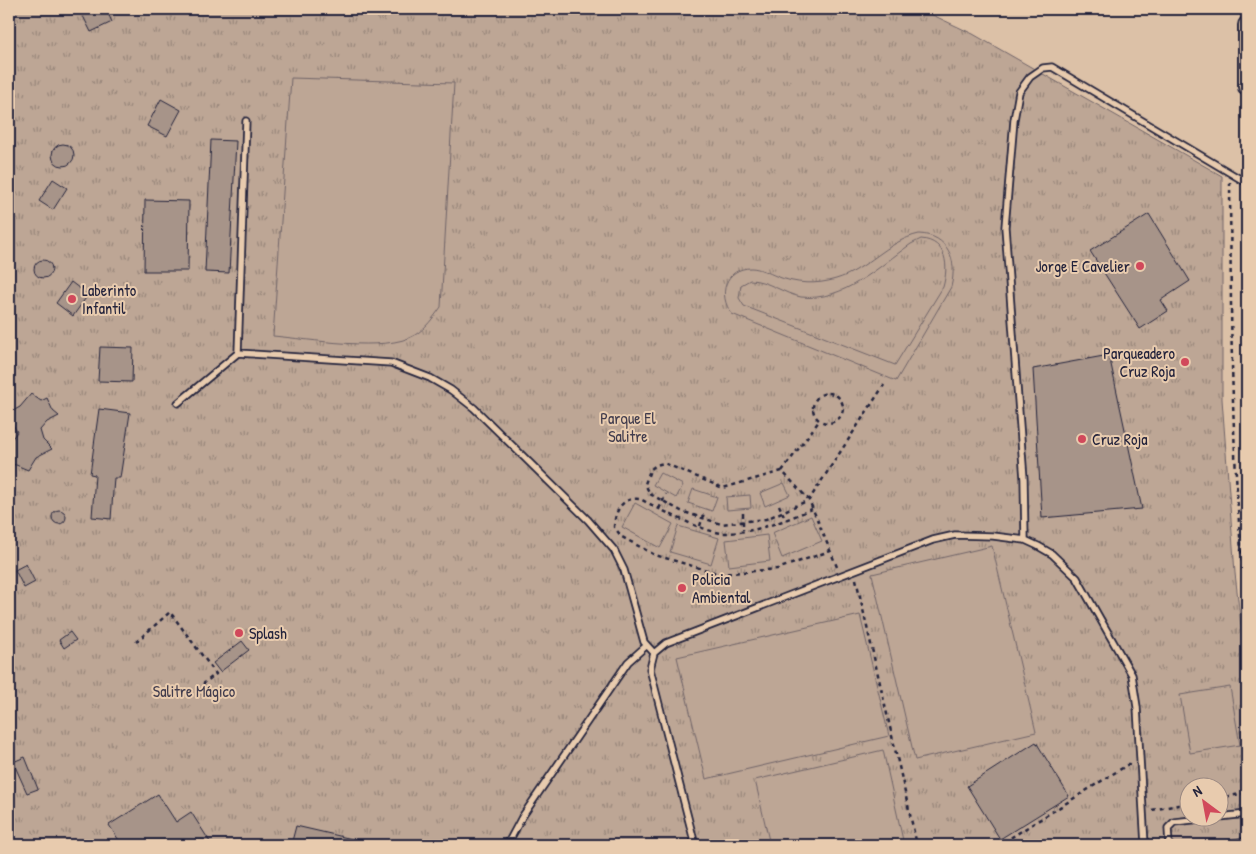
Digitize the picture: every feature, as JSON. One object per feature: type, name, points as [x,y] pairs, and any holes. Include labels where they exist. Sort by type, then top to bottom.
[{"type":"main road","points":[[1247,25],[1247,87]]},
{"type":"lane","points":[[1024,540],[1024,479],[1005,227],[1014,120],[1019,92],[1030,77],[1043,68],[1052,67],[1247,183]]},
{"type":"lane","points":[[238,353],[246,121]]},
{"type":"lane","points":[[178,404],[238,353],[391,364],[430,378],[451,390],[474,408],[602,535],[624,570],[638,624],[646,646],[654,653]]},
{"type":"lane","points":[[695,845],[650,669],[654,653],[666,643],[933,540],[954,535],[993,536],[1024,540],[1052,554],[1077,578],[1132,676],[1136,707],[1145,845]]},
{"type":"lane","points":[[506,845],[522,817],[628,662],[646,646]]},
{"type":"lane","points":[[1169,845],[1168,828],[1174,822],[1247,814]]},
{"type":"lane","points":[[1222,845],[1247,841]]},
{"type":"path","points":[[1230,173],[1232,408],[1240,551],[1247,611]]},
{"type":"path","points":[[818,421],[782,471],[723,488],[664,463],[656,465],[650,470],[645,484],[650,494],[681,511],[721,524],[766,519],[808,500],[884,385]]},
{"type":"path","points":[[825,392],[835,394],[843,407],[841,416],[833,423],[818,421],[812,412],[816,398],[825,392]]},
{"type":"path","points":[[782,471],[808,500],[841,575]]},
{"type":"path","points":[[659,508],[666,494]]},
{"type":"path","points":[[812,509],[767,528],[721,533],[676,518],[640,499],[627,500],[616,511],[614,527],[622,537],[654,555],[720,574],[777,569],[830,551]]},
{"type":"path","points":[[780,505],[786,520]]},
{"type":"path","points":[[700,526],[704,513]]},
{"type":"path","points":[[743,513],[743,530]]},
{"type":"path","points":[[854,570],[917,845],[999,845],[1139,757]]},
{"type":"path","points":[[136,642],[170,612],[216,674],[203,684]]},
{"type":"path","points":[[1228,796],[1247,792]]},
{"type":"path","points":[[1143,812],[1178,805]]},
{"type":"green space","name":"Parque El Salitre","points":[[9,9],[920,9],[973,34],[1222,176],[1222,399],[1235,573],[1247,680],[1247,845],[9,845]]},
{"type":"green space","points":[[291,78],[454,83],[441,307],[426,326],[415,335],[386,343],[367,344],[273,336]]},
{"type":"green space","points":[[919,234],[929,235],[944,244],[952,259],[953,277],[951,287],[896,381],[732,314],[727,307],[725,299],[726,284],[735,273],[742,269],[757,269],[798,282],[814,283],[828,281],[847,275],[908,238]],"holes":[[[921,239],[930,241],[941,250],[946,263],[943,287],[895,365],[744,306],[739,298],[741,285],[750,280],[763,282],[801,297],[817,297],[832,294],[860,281],[911,244]]]},
{"type":"green space","points":[[660,473],[683,485],[676,498],[653,485]]},
{"type":"green space","points":[[784,483],[790,495],[765,506],[760,493]]},
{"type":"green space","points":[[693,489],[717,497],[712,511],[688,503]]},
{"type":"green space","points":[[750,495],[751,508],[727,510],[726,497]]},
{"type":"green space","points":[[635,503],[673,524],[660,548],[622,527]]},
{"type":"green space","points":[[811,516],[822,541],[782,558],[772,533]]},
{"type":"green space","points":[[678,526],[719,538],[711,564],[670,552]]},
{"type":"green space","points":[[767,535],[770,561],[729,566],[726,540]]},
{"type":"green space","points":[[992,546],[1036,732],[915,760],[872,574]]},
{"type":"green space","points":[[860,615],[889,736],[706,779],[677,657]]},
{"type":"green space","points":[[1230,687],[1240,745],[1190,753],[1180,695]]},
{"type":"green space","points":[[883,750],[904,845],[770,845],[755,780]]},
{"type":"building","points":[[88,9],[106,9],[112,22],[91,32],[81,12]]},
{"type":"building","points":[[161,99],[181,110],[167,136],[147,126]]},
{"type":"building","points":[[211,140],[236,141],[229,273],[205,272]]},
{"type":"building","points":[[63,144],[71,147],[74,155],[71,163],[63,166],[55,163],[52,155],[55,147]]},
{"type":"building","points":[[53,179],[67,188],[53,210],[39,201]]},
{"type":"building","points":[[145,200],[189,201],[188,271],[144,271]]},
{"type":"building","name":"Jorge E Cavelier","points":[[1149,214],[1190,281],[1161,300],[1168,311],[1140,329],[1090,251]]},
{"type":"building","points":[[43,260],[49,263],[52,269],[49,275],[43,278],[37,275],[34,269],[37,263]]},
{"type":"building","name":"Laberinto Infantil","points":[[71,282],[88,295],[73,316],[56,303]]},
{"type":"building","points":[[100,347],[133,348],[132,382],[98,381]]},
{"type":"building","name":"Cruz Roja","points":[[1109,355],[1142,509],[1042,518],[1033,369]]},
{"type":"building","points":[[31,394],[41,401],[47,398],[53,411],[59,416],[47,422],[40,430],[43,440],[52,449],[36,457],[28,470],[9,464],[9,442],[17,432],[9,417],[9,413],[20,407]]},
{"type":"building","points":[[99,409],[130,413],[120,478],[114,478],[111,519],[92,517],[95,475],[90,474]]},
{"type":"building","points":[[59,510],[64,512],[66,517],[64,522],[59,524],[54,522],[52,517],[54,512]]},
{"type":"building","points":[[26,564],[35,582],[24,588],[15,570]]},
{"type":"building","points":[[70,632],[76,640],[64,648],[59,640]]},
{"type":"building","points":[[242,641],[249,650],[220,672],[213,663]]},
{"type":"building","points":[[1036,742],[1069,796],[1000,839],[967,786]]},
{"type":"building","points":[[25,757],[38,789],[27,793],[13,762]]},
{"type":"building","points":[[158,794],[176,822],[191,812],[212,845],[139,845],[136,841],[130,845],[122,845],[109,825]]},
{"type":"building","points":[[296,826],[361,841],[361,845],[291,845]]},
{"type":"place","name":"Jorge E Cavelier","points":[[1140,266]]},
{"type":"place","name":"Laberinto Infantil","points":[[72,299]]},
{"type":"place","name":"Parqueadero Cruz Roja","points":[[1185,362]]},
{"type":"place","name":"Cruz Roja","points":[[1082,439]]},
{"type":"place","name":"Policia Ambiental","points":[[682,588]]},
{"type":"place","name":"Splash","points":[[239,633]]},
{"type":"park label","name":"Salitre Mágico","points":[[194,691]]}]
